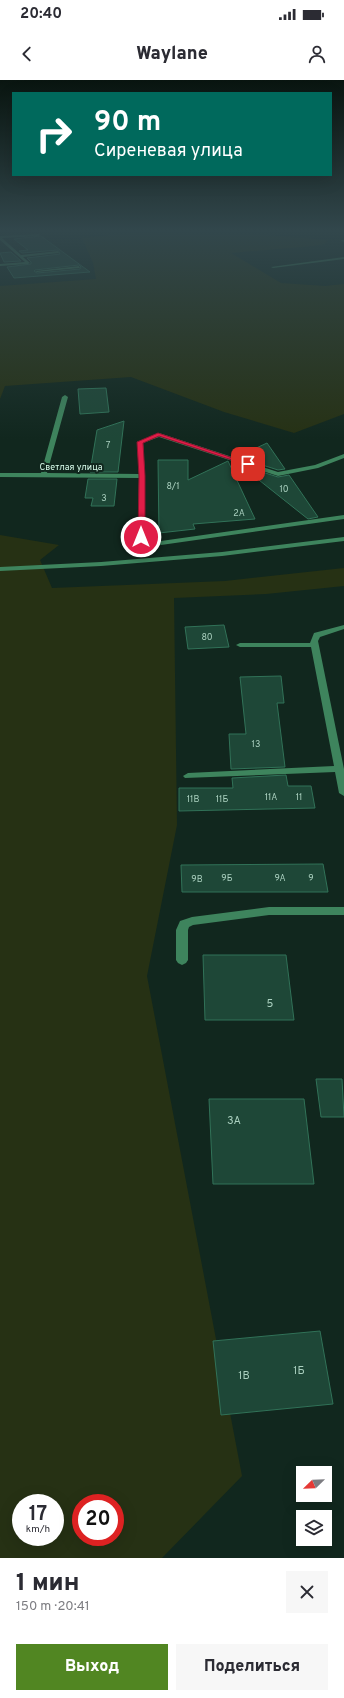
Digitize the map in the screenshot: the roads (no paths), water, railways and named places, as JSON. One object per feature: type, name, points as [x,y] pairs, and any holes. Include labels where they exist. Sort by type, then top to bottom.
[{"type":"street","points":[[43,476],[65,397]]},
{"type":"street","points":[[344,456],[316,467],[278,474],[158,435],[140,442],[142,476],[141,537],[161,543],[344,517]]},
{"type":"street","name":"Светлая улица","points":[[0,475],[142,476]]},
{"type":"street","points":[[0,569],[101,564],[214,554],[344,539]]},
{"type":"street","points":[[344,627],[317,635],[314,641],[344,793]]},
{"type":"street","points":[[240,645],[315,645]]},
{"type":"street","points":[[188,776],[339,769]]},
{"type":"street","points":[[182,960],[182,930],[184,924],[192,921],[269,911],[344,911]]}]
